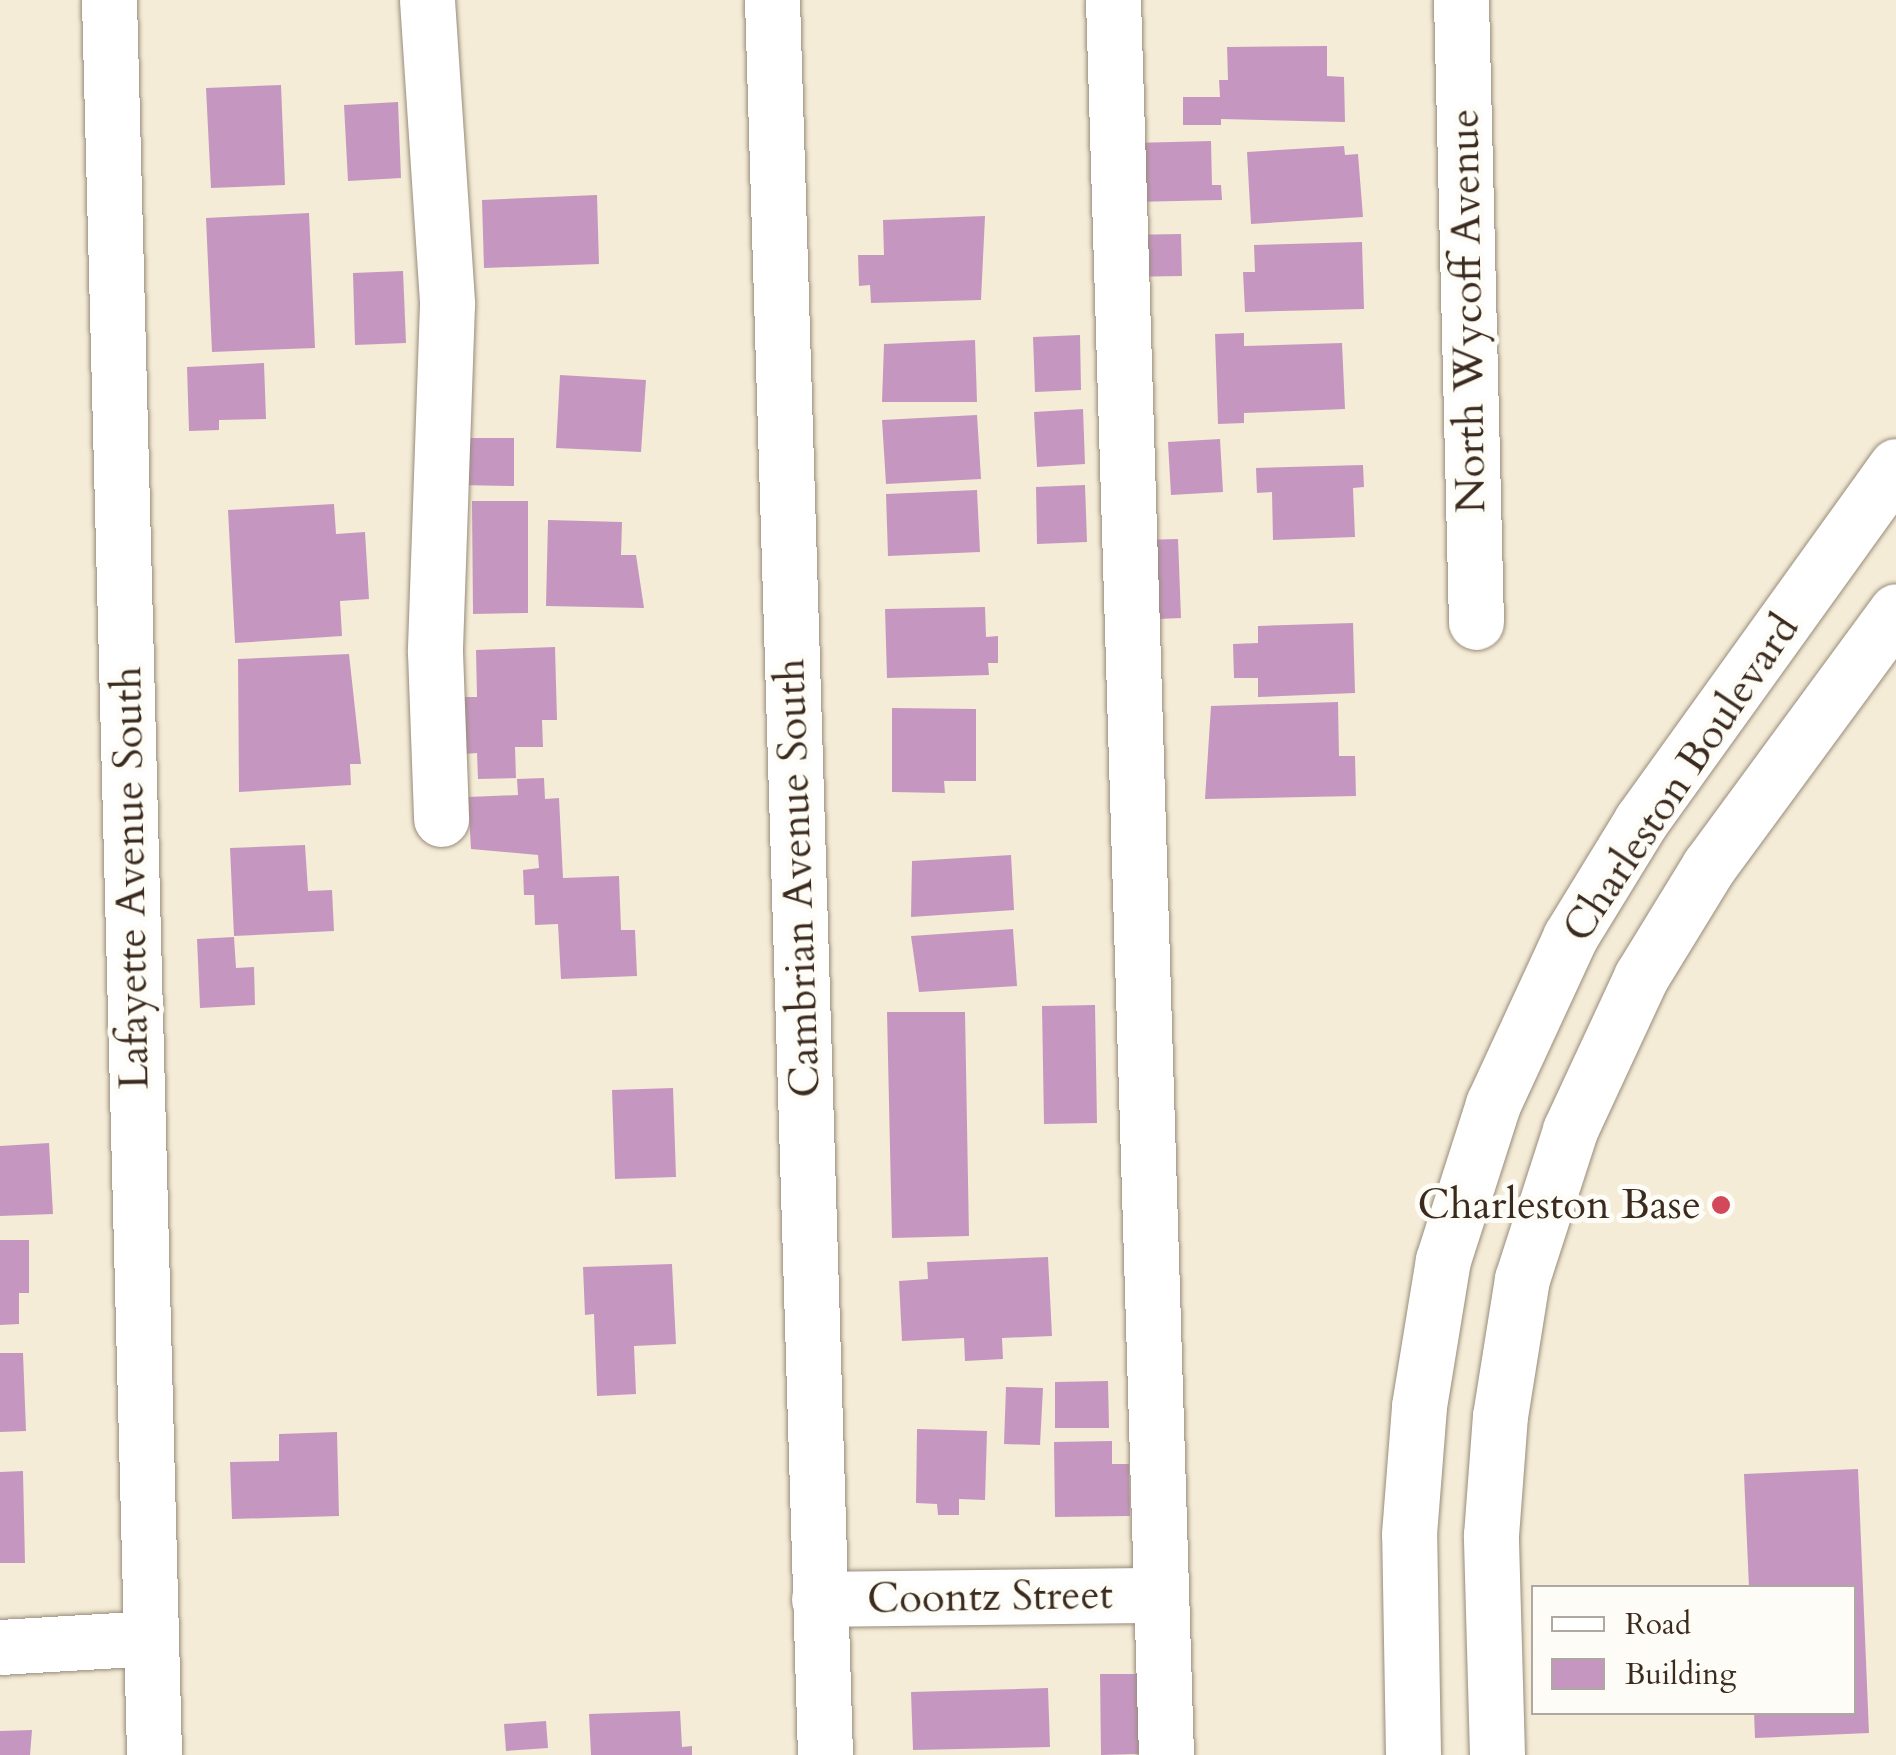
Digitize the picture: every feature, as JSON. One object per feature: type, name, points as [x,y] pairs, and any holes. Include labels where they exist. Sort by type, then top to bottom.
[{"type":"main road","name":"Lafayette Avenue South","points":[[108,0],[154,1755]]},
{"type":"main road","points":[[428,0],[447,304],[435,652],[441,819]]},
{"type":"main road","name":"Cambrian Avenue South","points":[[772,0],[824,1755]]},
{"type":"main road","points":[[1113,0],[1166,1755]]},
{"type":"main road","name":"North Wycoff Avenue","points":[[1461,0],[1476,622]]},
{"type":"main road","name":"Charleston Boulevard","points":[[1414,1755],[1409,1534],[1419,1406],[1442,1260],[1494,1104],[1562,952],[1641,821],[1896,466]]},
{"type":"main road","name":"Charleston Boulevard","points":[[1497,1755],[1490,1536],[1500,1416],[1522,1279],[1570,1130],[1641,977],[1709,866],[1896,610]]},
{"type":"main road","name":"Coontz Street","points":[[819,1599],[1160,1594]]},
{"type":"main road","points":[[0,1646],[151,1638]]},
{"type":"building","points":[[1327,46],[1327,76],[1344,77],[1345,122],[1221,119],[1221,125],[1183,125],[1183,97],[1220,97],[1219,80],[1228,80],[1227,47]]},
{"type":"building","points":[[281,85],[285,185],[211,188],[206,88]]},
{"type":"building","points":[[398,102],[401,178],[348,181],[344,105]]},
{"type":"building","points":[[1211,141],[1212,185],[1221,185],[1222,200],[1133,202],[1132,143]]},
{"type":"building","points":[[1344,146],[1345,155],[1358,154],[1363,217],[1251,224],[1247,152]]},
{"type":"building","points":[[597,195],[599,264],[484,268],[482,200]]},
{"type":"building","points":[[309,213],[315,348],[212,352],[206,218]]},
{"type":"building","points":[[985,216],[981,300],[871,303],[870,285],[859,286],[858,255],[884,255],[883,220]]},
{"type":"building","points":[[1181,234],[1182,276],[1124,277],[1123,235]]},
{"type":"building","points":[[1362,242],[1364,309],[1245,312],[1243,272],[1255,272],[1254,245]]},
{"type":"building","points":[[403,271],[406,343],[355,345],[353,273]]},
{"type":"building","points":[[1244,333],[1244,346],[1342,343],[1345,409],[1244,413],[1244,423],[1218,424],[1215,334]]},
{"type":"building","points":[[1080,335],[1081,390],[1035,392],[1033,337]]},
{"type":"building","points":[[975,340],[977,402],[882,402],[884,344]]},
{"type":"building","points":[[264,363],[266,419],[219,420],[219,430],[189,431],[187,367]]},
{"type":"building","points":[[560,375],[646,380],[641,452],[556,448]]},
{"type":"building","points":[[1083,409],[1085,464],[1037,467],[1034,412]]},
{"type":"building","points":[[977,415],[981,479],[886,484],[882,420]]},
{"type":"building","points":[[459,438],[514,438],[514,486],[459,485]]},
{"type":"building","points":[[1220,439],[1223,492],[1171,495],[1168,442]]},
{"type":"building","points":[[1363,465],[1364,487],[1353,488],[1355,537],[1273,540],[1272,492],[1257,493],[1256,468]]},
{"type":"building","points":[[1085,485],[1087,542],[1037,544],[1036,487]]},
{"type":"building","points":[[977,490],[980,552],[888,556],[886,494]]},
{"type":"building","points":[[472,501],[528,501],[528,613],[473,614]]},
{"type":"building","points":[[334,504],[336,534],[365,532],[369,599],[340,601],[342,636],[235,643],[228,510]]},
{"type":"building","points":[[548,520],[622,522],[621,555],[636,555],[644,608],[546,606]]},
{"type":"building","points":[[1178,539],[1181,618],[1136,620],[1141,540]]},
{"type":"building","points":[[985,607],[986,637],[998,636],[998,663],[988,663],[989,675],[887,678],[885,609]]},
{"type":"building","points":[[1353,623],[1355,693],[1258,697],[1258,678],[1234,678],[1233,644],[1258,643],[1258,626]]},
{"type":"building","points":[[555,647],[557,720],[542,720],[543,747],[515,747],[516,778],[478,779],[477,753],[464,754],[462,697],[477,697],[476,650]]},
{"type":"building","points":[[349,654],[361,764],[350,764],[351,785],[239,792],[238,659]]},
{"type":"building","points":[[1338,702],[1339,756],[1355,756],[1356,796],[1205,799],[1211,706]]},
{"type":"building","points":[[892,708],[976,709],[976,781],[944,781],[945,793],[892,792]]},
{"type":"building","points":[[544,778],[545,799],[559,798],[563,878],[619,876],[621,930],[635,930],[637,976],[561,979],[558,924],[535,925],[534,895],[524,895],[523,870],[539,868],[538,855],[471,849],[468,797],[518,795],[517,779]]},
{"type":"building","points":[[305,845],[308,891],[332,890],[334,931],[234,936],[230,848]]},
{"type":"building","points":[[1011,855],[1014,910],[911,917],[912,861]]},
{"type":"building","points":[[1013,929],[1017,986],[919,992],[911,936]]},
{"type":"building","points":[[234,937],[236,968],[254,967],[255,1005],[200,1008],[197,939]]},
{"type":"building","points":[[1095,1005],[1097,1123],[1044,1124],[1042,1006]]},
{"type":"building","points":[[887,1012],[965,1012],[969,1236],[892,1238]]},
{"type":"building","points":[[673,1088],[676,1177],[615,1179],[612,1090]]},
{"type":"building","points":[[49,1143],[53,1214],[0,1216],[0,1146]]},
{"type":"building","points":[[0,1240],[29,1240],[29,1293],[19,1293],[19,1324],[0,1325]]},
{"type":"building","points":[[1048,1257],[1052,1336],[1002,1338],[1003,1359],[965,1361],[964,1338],[902,1341],[899,1281],[928,1279],[927,1262]]},
{"type":"building","points":[[672,1264],[676,1344],[634,1346],[636,1394],[597,1396],[594,1314],[585,1315],[583,1267]]},
{"type":"building","points":[[0,1353],[23,1353],[26,1431],[0,1432]]},
{"type":"building","points":[[1108,1381],[1109,1428],[1055,1428],[1055,1382]]},
{"type":"building","points":[[1006,1387],[1043,1388],[1040,1445],[1004,1444]]},
{"type":"building","points":[[917,1429],[987,1431],[985,1500],[959,1499],[959,1515],[938,1515],[937,1504],[916,1503]]},
{"type":"building","points":[[337,1432],[339,1516],[232,1519],[230,1462],[279,1461],[279,1434]]},
{"type":"building","points":[[1112,1441],[1112,1464],[1129,1464],[1130,1516],[1055,1517],[1054,1442]]},
{"type":"building","points":[[1858,1469],[1869,1733],[1755,1738],[1754,1715],[1856,1715],[1856,1585],[1749,1585],[1744,1474]]},
{"type":"building","points":[[23,1471],[25,1563],[0,1563],[0,1472]]},
{"type":"building","points":[[1100,1674],[1138,1674],[1139,1754],[1101,1755]]},
{"type":"building","points":[[1048,1688],[1050,1747],[913,1750],[911,1692]]},
{"type":"building","points":[[680,1711],[682,1747],[692,1746],[692,1755],[591,1755],[589,1714]]},
{"type":"building","points":[[546,1721],[548,1748],[506,1751],[504,1724]]},
{"type":"building","points":[[32,1730],[30,1755],[0,1755],[0,1731]]},
{"type":"place","name":"Charleston Base","points":[[1721,1205]]}]
